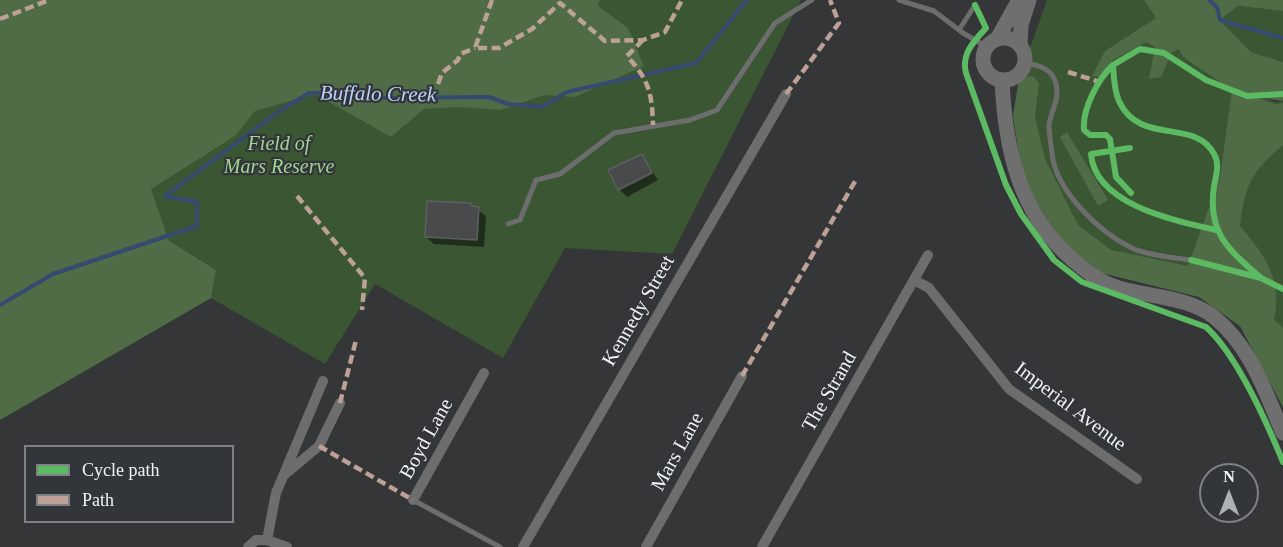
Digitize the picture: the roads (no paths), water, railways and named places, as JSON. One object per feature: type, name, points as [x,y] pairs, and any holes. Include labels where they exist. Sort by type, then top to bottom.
[{"type":"main road","points":[[1002,80],[986,70],[983,58],[1019,0]]},
{"type":"main road","points":[[1002,80],[1019,74],[1025,63],[1020,45],[1022,25],[1029,0]]},
{"type":"main road","points":[[992,43],[1010,39],[1020,45]]},
{"type":"main road","points":[[1002,80],[1006,132],[1012,164],[1027,201],[1049,236],[1088,273],[1102,281],[1116,287],[1193,306],[1214,317],[1232,335],[1254,366],[1283,433]]},
{"type":"street","name":"Kennedy Street","points":[[523,547],[786,94]]},
{"type":"street","name":"The Strand","points":[[762,547],[928,255]]},
{"type":"street","name":"Imperial Avenue","points":[[914,280],[929,288],[1009,389],[1137,479]]},
{"type":"street","name":"Boyd Lane","points":[[413,500],[484,373]]},
{"type":"street","name":"Mars Lane","points":[[646,547],[742,376]]},
{"type":"street","points":[[267,540],[276,493],[323,381]]},
{"type":"street","points":[[282,476],[319,447],[340,403]]},
{"type":"street","points":[[248,547],[256,540],[267,540],[286,547]]},
{"type":"lane","points":[[508,224],[520,220],[536,180],[560,174],[614,133],[690,120],[717,110],[775,23],[812,0]]},
{"type":"lane","points":[[899,0],[934,11],[958,30],[992,43]]},
{"type":"lane","points":[[958,30],[975,6]]},
{"type":"lane","points":[[1025,63],[1039,65],[1052,74],[1054,79],[1057,98],[1049,124],[1052,157],[1062,183],[1086,216],[1134,249],[1191,260]]},
{"type":"lane","name":"Boyd Lane","points":[[413,500],[500,547]]},
{"type":"waterway","name":"Buffalo Creek","points":[[0,305],[53,274],[197,226],[197,202],[165,196],[281,110],[309,93],[384,98],[489,97],[508,104],[542,107],[567,92],[696,63],[747,0]]},
{"type":"waterway","name":"Buffalo Creek","points":[[1209,0],[1217,7],[1220,20],[1283,38]]},
{"type":"park label","name":"Field of Mars Reserve","points":[[279,156]]}]
